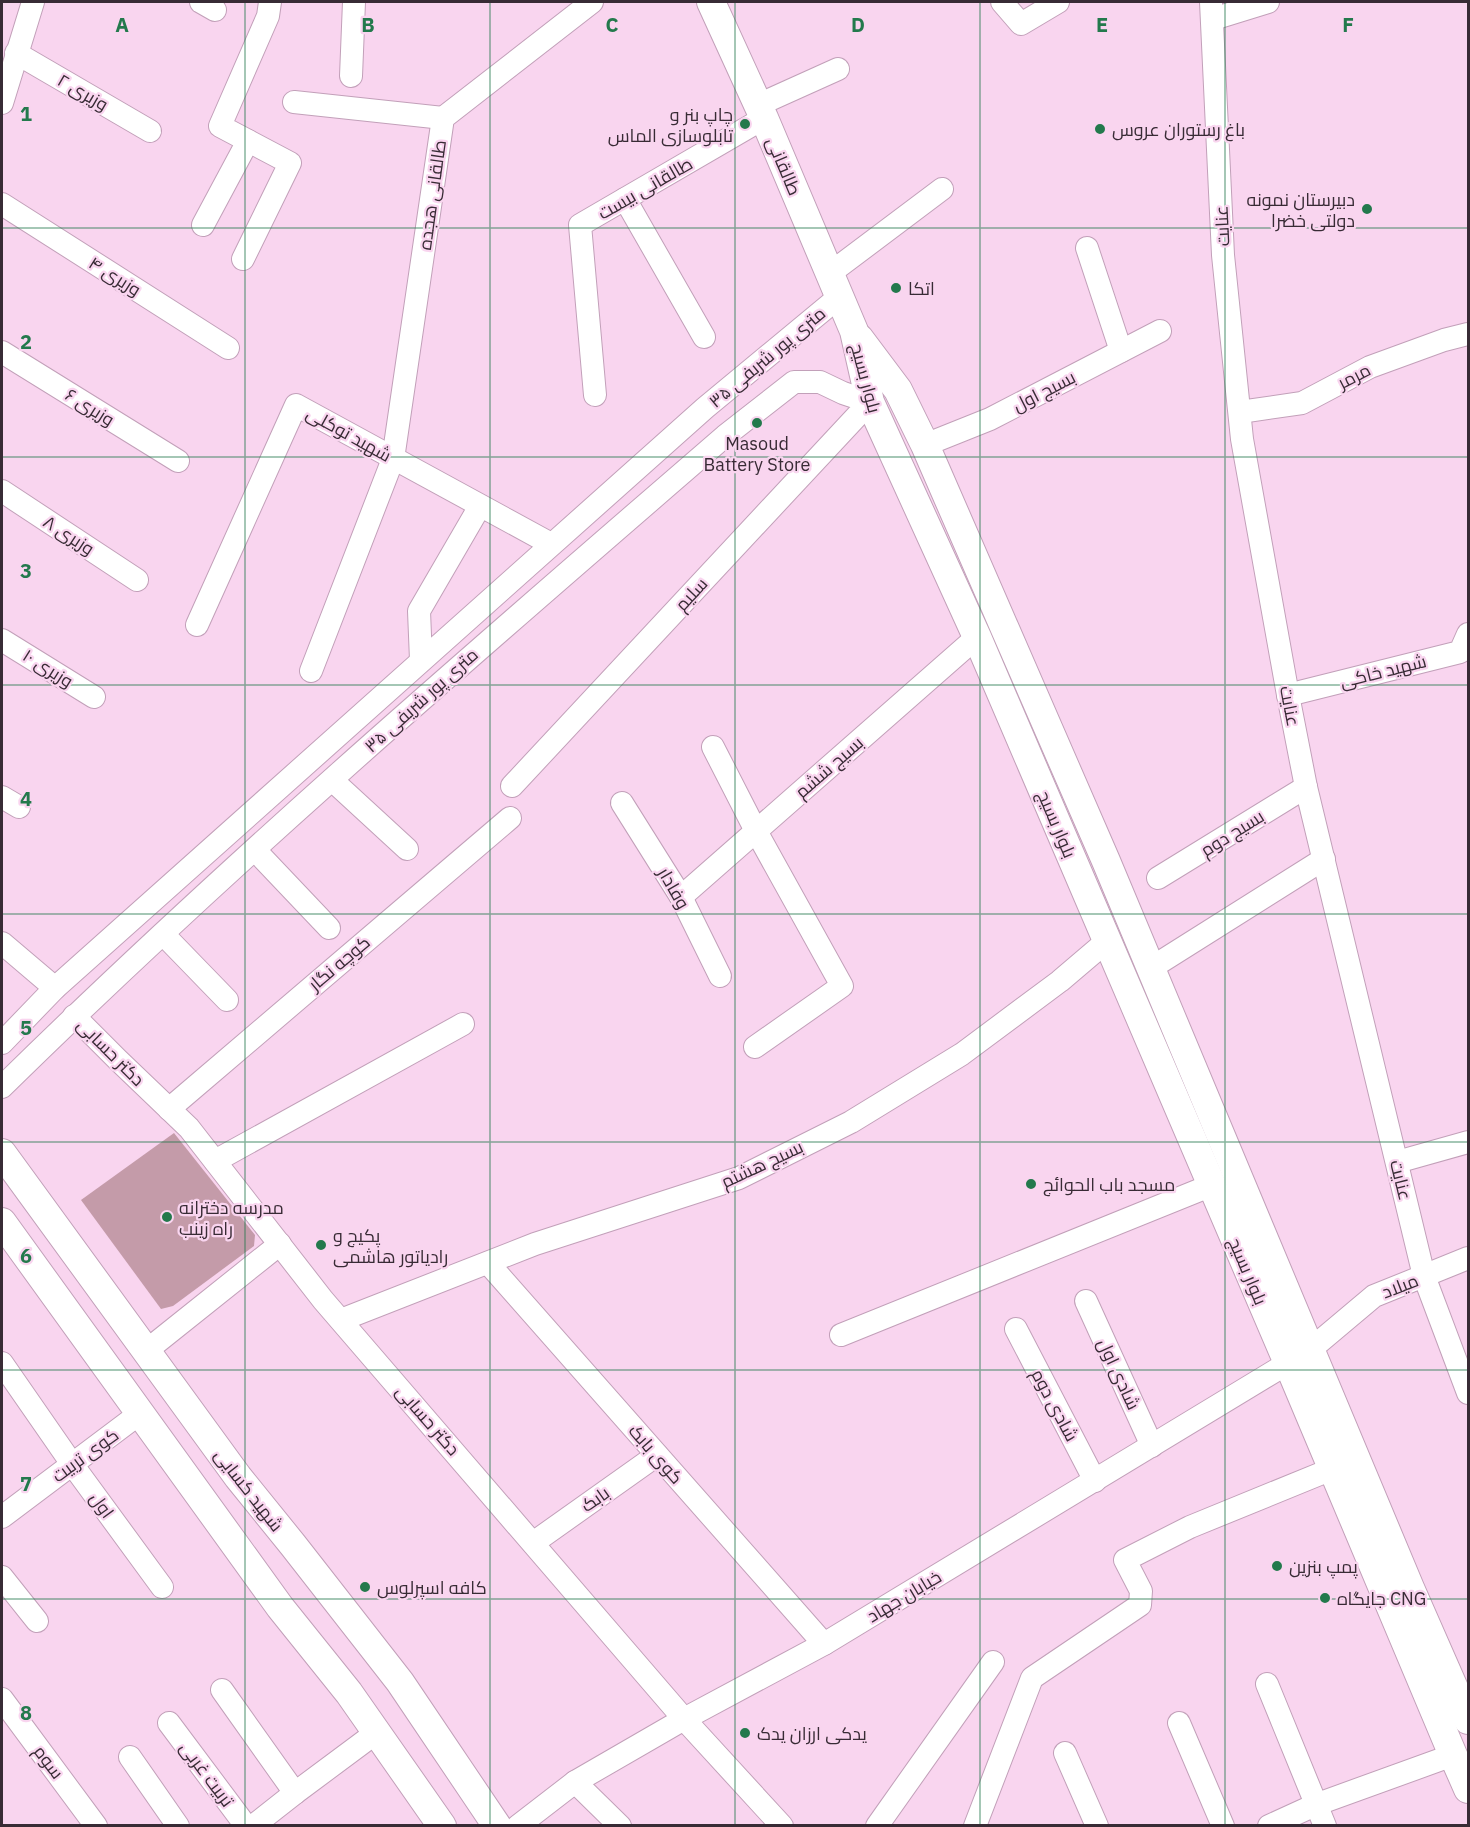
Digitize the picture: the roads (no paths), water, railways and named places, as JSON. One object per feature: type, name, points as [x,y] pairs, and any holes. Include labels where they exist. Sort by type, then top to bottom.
[{"type":"main road","name":"طالقانی","points":[[711,2],[761,111],[854,331]]},
{"type":"main road","name":"بلوار بسیج","points":[[854,331],[870,402],[977,636],[1212,1185],[1300,1356]]},
{"type":"main road","name":"بلوار بسیج","points":[[854,331],[898,390],[925,445],[1151,968],[1468,1789]]},
{"type":"main road","name":"شهید کسایی","points":[[2,1153],[238,1478],[400,1682],[497,1826]]},
{"type":"main road","points":[[2,1222],[280,1607],[349,1693],[442,1826]]},
{"type":"main road","name":"بلوار بسیج","points":[[1346,1478],[1410,1588],[1468,1720]]},
{"type":"street","points":[[2,103],[33,2]]},
{"type":"street","points":[[243,259],[291,163],[220,126],[268,16],[270,2]]},
{"type":"street","points":[[351,76],[354,2]]},
{"type":"street","name":"طالقانی هجده","points":[[311,671],[393,459],[443,118],[592,2]]},
{"type":"street","points":[[1002,2],[1021,24],[1058,2]]},
{"type":"street","points":[[1212,10],[1268,2]]},
{"type":"street","name":"عنایت","points":[[1212,10],[1223,255],[1242,439],[1288,696],[1306,787],[1424,1276],[1468,1393]]},
{"type":"street","name":"وزیری ۲","points":[[16,53],[150,131]]},
{"type":"street","name":"طالقانی بیست","points":[[595,395],[580,225],[625,199],[761,111],[838,69]]},
{"type":"street","points":[[294,102],[443,118]]},
{"type":"street","points":[[203,225],[248,141]]},
{"type":"street","name":"۳۵ متری پور شریفی","points":[[2,1043],[55,988],[551,544],[741,378],[834,286],[942,189]]},
{"type":"street","points":[[625,199],[704,338]]},
{"type":"street","name":"وزیری ۴","points":[[2,204],[228,348]]},
{"type":"street","points":[[1087,248],[1121,351]]},
{"type":"street","name":"بسیج اول","points":[[925,445],[990,419],[1160,331]]},
{"type":"street","name":"مرمر","points":[[1240,412],[1302,403],[1370,367],[1444,340],[1468,334]]},
{"type":"street","name":"وزیری ۶","points":[[2,352],[178,461]]},
{"type":"street","points":[[741,378],[763,406]]},
{"type":"street","name":"۳۵ متری پور شریفی","points":[[2,1087],[74,1016],[332,780],[474,653],[763,406],[794,382],[820,382],[870,402]]},
{"type":"street","name":"سلیم","points":[[512,786],[870,402]]},
{"type":"street","name":"شهید توکلی","points":[[197,625],[296,405],[551,544]]},
{"type":"street","name":"وزیری ۸","points":[[2,491],[137,580]]},
{"type":"street","points":[[421,660],[419,611],[480,506]]},
{"type":"street","name":"شهید خاکی","points":[[1288,696],[1460,652],[1468,634]]},
{"type":"street","name":"بسیج ششم","points":[[681,897],[977,636]]},
{"type":"street","name":"وزیری ۱۰","points":[[2,640],[94,697]]},
{"type":"street","points":[[713,747],[756,831],[842,986],[755,1047]]},
{"type":"street","points":[[332,780],[407,849]]},
{"type":"street","name":"بسيج دوم","points":[[1158,878],[1306,787]]},
{"type":"street","name":"وفادار","points":[[622,803],[681,897],[720,976]]},
{"type":"street","name":"کوچه نگار","points":[[169,1109],[510,818]]},
{"type":"street","points":[[255,850],[329,928]]},
{"type":"street","points":[[1151,968],[1324,859]]},
{"type":"street","points":[[163,934],[226,1000]]},
{"type":"street","name":"بسیج هشتم","points":[[341,1320],[535,1244],[739,1178],[851,1122],[962,1054],[1060,981],[1107,941]]},
{"type":"street","points":[[2,943],[55,988]]},
{"type":"street","name":"دکتر حسابی","points":[[74,1016],[189,1128],[341,1320],[684,1719],[782,1826]]},
{"type":"street","points":[[215,1161],[463,1024]]},
{"type":"street","points":[[1397,1162],[1468,1142]]},
{"type":"street","points":[[841,1335],[1212,1185]]},
{"type":"street","points":[[146,1351],[280,1244]]},
{"type":"street","name":"میلاد","points":[[1300,1356],[1374,1296],[1468,1258]]},
{"type":"street","name":"کوی بابک","points":[[488,1263],[824,1644]]},
{"type":"street","name":"شادی اول","points":[[1086,1301],[1152,1446]]},
{"type":"street","name":"شادی دوم","points":[[1016,1329],[1095,1481]]},
{"type":"street","name":"خیابان جهاد","points":[[518,1826],[574,1782],[684,1719],[824,1644],[1300,1356]]},
{"type":"street","name":"اول","points":[[2,1363],[162,1587]]},
{"type":"street","name":"کوی تربیت","points":[[2,1517],[139,1414]]},
{"type":"street","name":"بابک","points":[[533,1543],[657,1455]]},
{"type":"street","points":[[975,1826],[1032,1678],[1140,1605],[1141,1591],[1125,1560],[1190,1527],[1346,1478]]},
{"type":"street","points":[[2,1577],[37,1621]]},
{"type":"street","points":[[877,1826],[993,1662]]},
{"type":"street","points":[[1267,1684],[1325,1826]]},
{"type":"street","points":[[222,1690],[295,1793]]},
{"type":"street","name":"سوم","points":[[2,1699],[96,1826]]},
{"type":"street","name":"تربیت غربی","points":[[169,1723],[246,1826]]},
{"type":"street","points":[[1179,1724],[1223,1826]]},
{"type":"street","points":[[253,1826],[377,1732]]},
{"type":"street","points":[[1065,1753],[1097,1826]]},
{"type":"street","points":[[1269,1826],[1316,1805],[1453,1755]]},
{"type":"street","points":[[130,1757],[178,1826]]},
{"type":"street","points":[[574,1782],[620,1826]]},
{"type":"place","name":"چاپ بنر و تابلوسازی الماس","points":[[745,124]]},
{"type":"place","name":"باغ رستوران عروس","points":[[1100,129]]},
{"type":"place","name":"دبیرستان نمونه دولتی خضرا","points":[[1367,209]]},
{"type":"place","name":"اتکا","points":[[896,288]]},
{"type":"place","name":"Masoud Battery Store","points":[[757,423]]},
{"type":"place","name":"مسجد باب الحوائج","points":[[1031,1184]]},
{"type":"place","name":"مدرسه دخترانه راه زینب","points":[[167,1217]]},
{"type":"place","name":"پکیج و رادیاتور هاشمی","points":[[321,1245]]},
{"type":"place","name":"پمپ بنزین","points":[[1277,1566]]},
{"type":"place","name":"کافه اسپرلوس","points":[[365,1587]]},
{"type":"place","name":"جایگاه CNG","points":[[1325,1598]]},
{"type":"place","name":"یدکی ارزان یدک","points":[[745,1733]]}]
